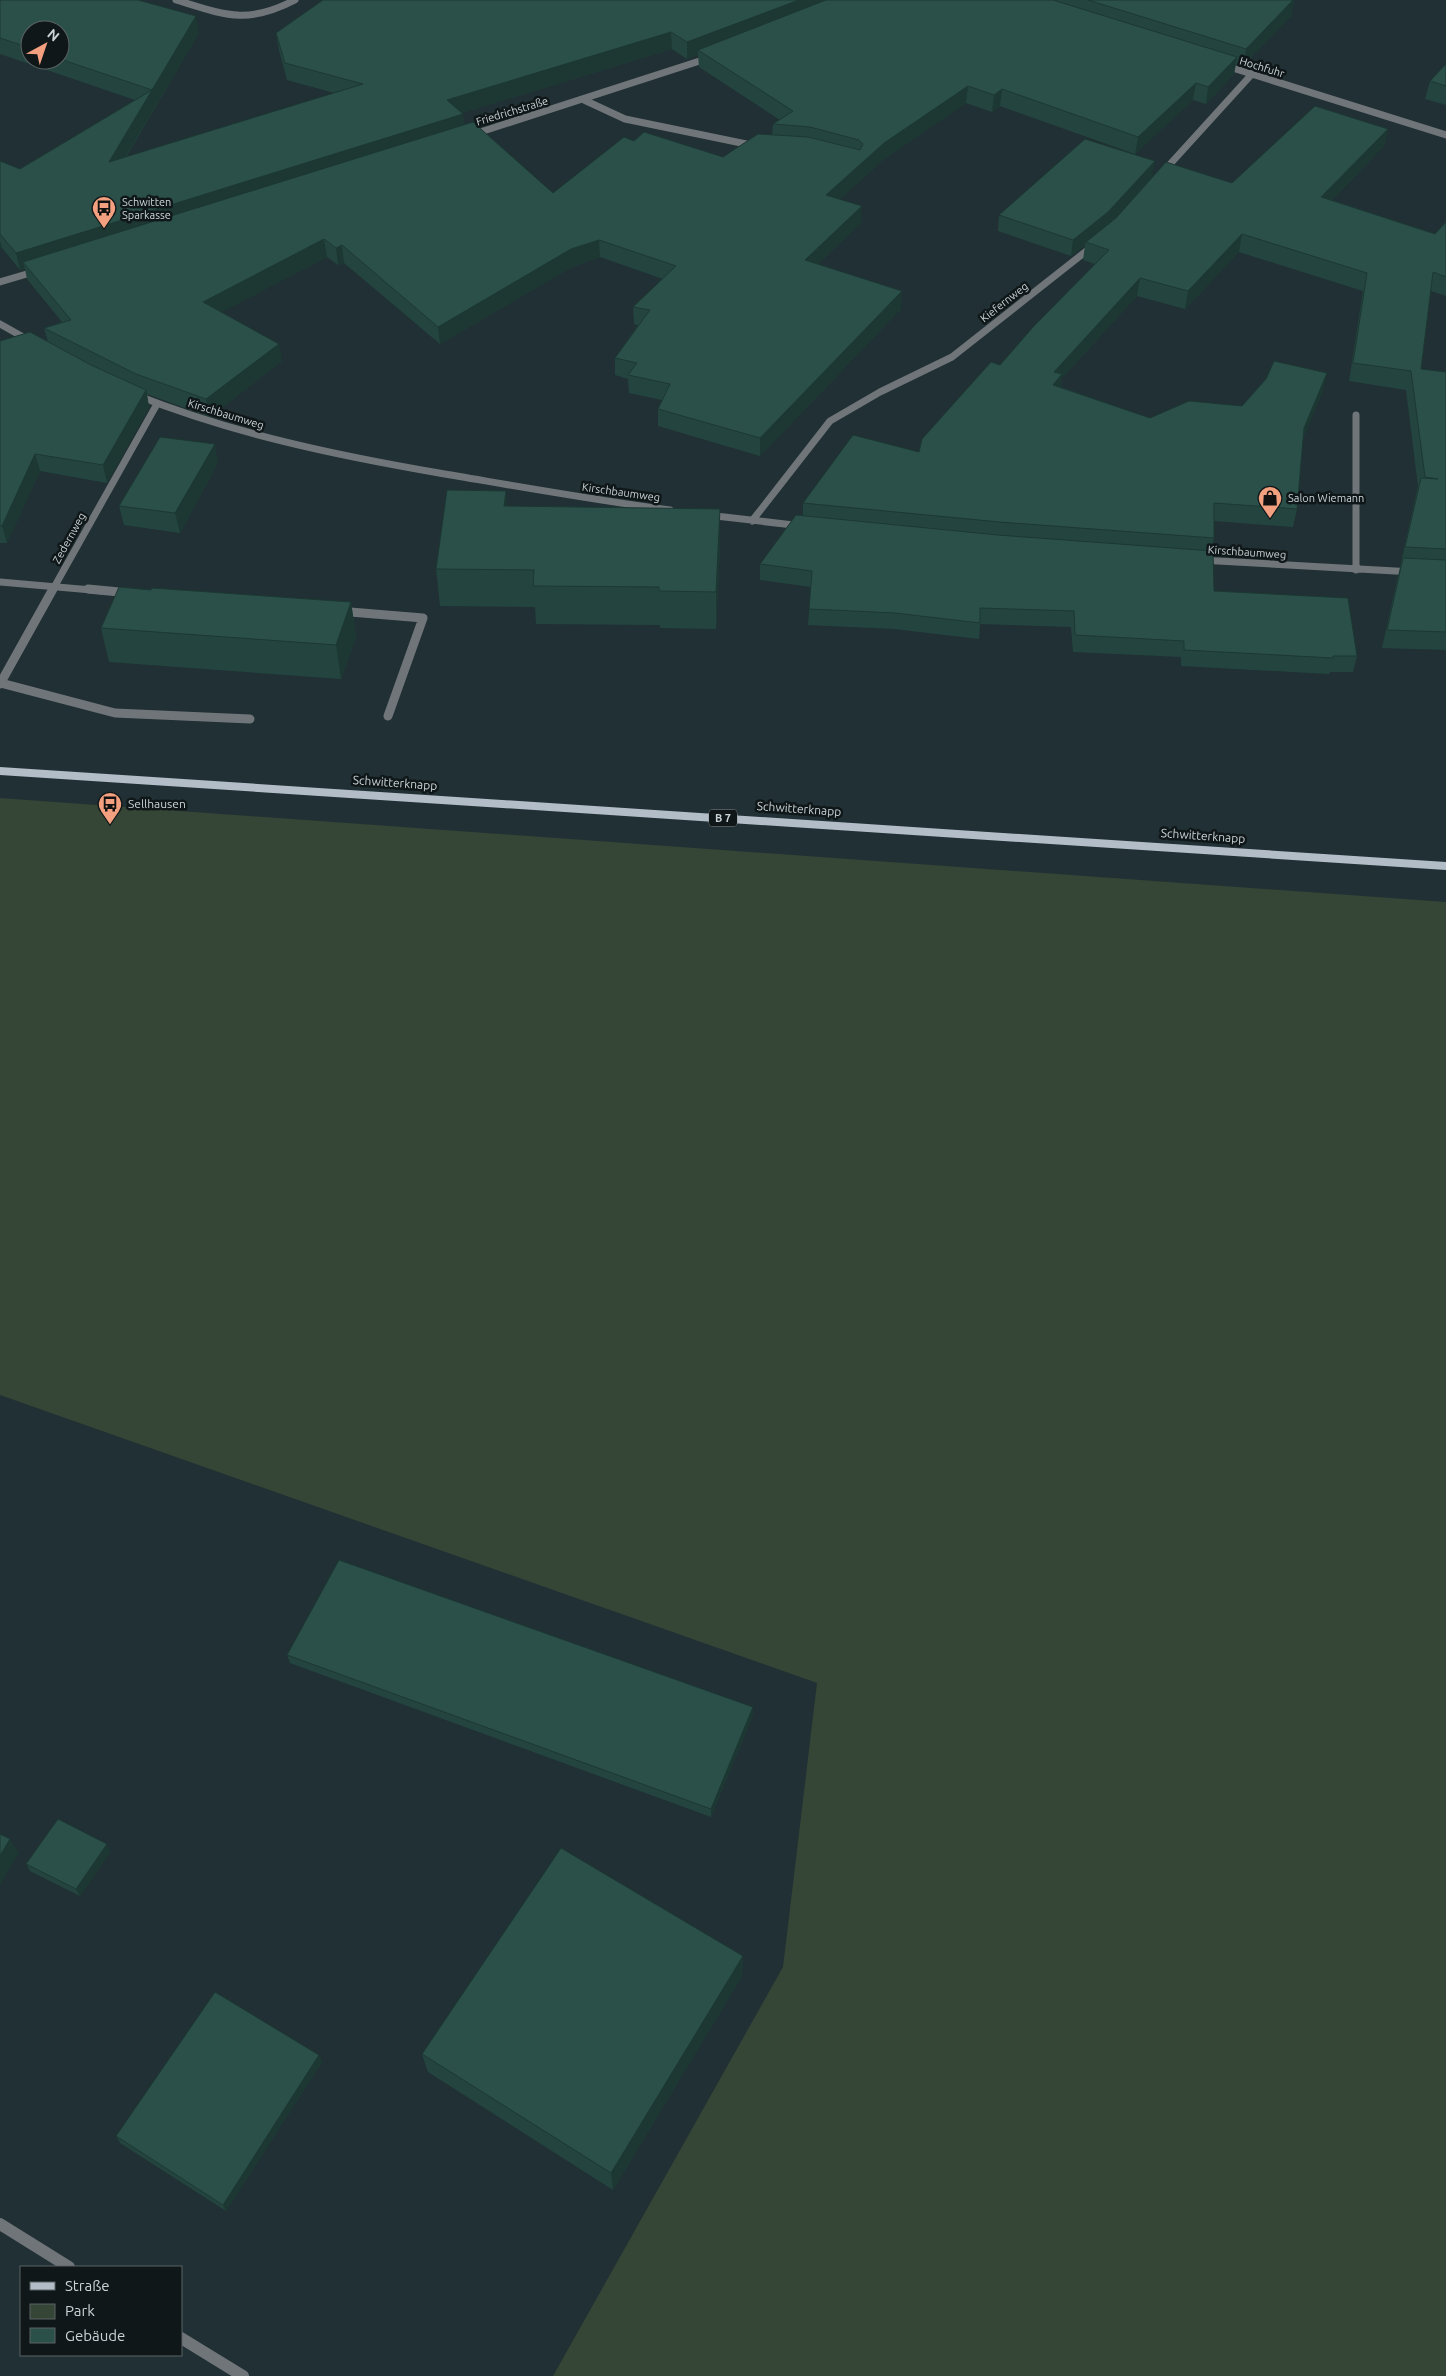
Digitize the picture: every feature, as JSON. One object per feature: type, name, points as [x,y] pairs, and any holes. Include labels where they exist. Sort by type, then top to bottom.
[{"type":"main road","name":"Schwitterknapp","points":[[0,771],[1446,866]]},
{"type":"street","points":[[176,0],[229,15],[248,17],[264,15],[295,0]]},
{"type":"street","name":"Friedrichstraße","points":[[461,138],[584,100],[717,55]]},
{"type":"street","name":"Hochfuhr","points":[[1214,62],[1446,135]]},
{"type":"street","points":[[1159,176],[1252,74]]},
{"type":"street","points":[[584,100],[625,118],[748,145],[765,146]]},
{"type":"street","name":"Kiefernweg","points":[[752,521],[830,421],[880,392],[952,357],[1102,238]]},
{"type":"street","points":[[0,282],[47,268]]},
{"type":"street","points":[[0,324],[42,348]]},
{"type":"street","name":"Kirschbaumweg","points":[[126,391],[157,404],[240,432],[322,452],[581,498],[676,511]]},
{"type":"street","name":"Zedernweg","points":[[0,683],[157,404]]},
{"type":"street","points":[[1356,415],[1356,570]]},
{"type":"street","points":[[695,513],[809,527]]},
{"type":"street","name":"Kirschbaumweg","points":[[1186,559],[1356,570],[1426,572]]},
{"type":"street","points":[[0,582],[144,594]]},
{"type":"street","points":[[334,610],[423,618],[388,716]]},
{"type":"street","points":[[0,683],[115,713],[250,719]]},
{"type":"street","points":[[0,2224],[67,2266]]},
{"type":"street","points":[[182,2339],[243,2376]]},
{"type":"green space","points":[[0,798],[1446,902],[1446,2376],[553,2376],[783,1967],[817,1683],[0,1395]]},
{"type":"building","points":[[0,0],[138,0],[196,16],[152,90],[70,62],[70,20],[20,20],[20,45],[0,38]]},
{"type":"building","points":[[323,0],[799,0],[687,42],[671,32],[447,100],[463,114],[16,253],[0,234],[0,161],[20,169],[152,90],[109,162],[363,84],[285,63],[276,33]]},
{"type":"building","points":[[826,0],[1053,0],[1237,57],[1208,87],[1196,83],[1138,137],[1002,89],[994,95],[968,86],[884,143],[826,195],[862,206],[805,260],[902,291],[760,438],[658,409],[670,384],[628,375],[637,363],[615,358],[650,310],[633,307],[676,266],[599,240],[571,249],[438,327],[342,245],[336,248],[324,239],[203,302],[279,344],[206,399],[136,374],[44,328],[71,320],[23,262],[473,122],[553,193],[624,137],[634,141],[644,132],[723,157],[758,134],[808,137],[860,150],[863,144],[859,140],[810,127],[773,124],[793,111],[698,50]]},
{"type":"building","points":[[1088,0],[1293,0],[1246,49]]},
{"type":"building","points":[[1446,64],[1446,86],[1430,81]]},
{"type":"building","points":[[1315,106],[1388,129],[1321,197],[1435,234],[1446,222],[1446,277],[1433,272],[1421,369],[1446,372],[1446,549],[1405,547],[1421,478],[1438,479],[1425,477],[1411,371],[1353,363],[1367,273],[1242,234],[1188,291],[1140,278],[1054,372],[1062,374],[1053,385],[1150,418],[1189,401],[1242,406],[1266,379],[1274,361],[1327,373],[1304,428],[1297,509],[1214,503],[1214,538],[999,522],[803,503],[853,435],[919,452],[922,439],[991,362],[1000,365],[1034,326],[1109,250],[1086,242],[1116,218],[1166,162],[1232,183]]},
{"type":"building","points":[[1085,139],[1155,161],[1108,212],[1073,240],[999,215]]},
{"type":"building","points":[[30,332],[91,365],[146,390],[103,465],[35,454],[2,526],[0,526],[0,341]]},
{"type":"building","points":[[160,437],[215,444],[175,513],[119,506]]},
{"type":"building","points":[[447,490],[506,491],[504,506],[720,509],[716,592],[659,591],[659,587],[533,586],[534,570],[436,569]]},
{"type":"building","points":[[796,515],[998,535],[1213,551],[1214,591],[1348,598],[1357,656],[1333,656],[1333,658],[1184,650],[1184,641],[1075,635],[1074,611],[980,608],[980,623],[895,613],[809,609],[812,571],[760,564]]},
{"type":"building","points":[[1403,558],[1446,560],[1446,632],[1387,630]]},
{"type":"building","points":[[119,587],[351,602],[336,645],[101,628]]},
{"type":"building","points":[[339,1560],[753,1707],[711,1809],[287,1655]]},
{"type":"building","points":[[58,1819],[107,1844],[76,1889],[26,1864]]},
{"type":"building","points":[[0,1834],[10,1839],[0,1856]]},
{"type":"building","points":[[561,1848],[743,1956],[611,2173],[422,2054]]},
{"type":"building","points":[[215,1992],[319,2055],[223,2205],[116,2136]]},
{"type":"place","name":"Schwitten Sparkasse","points":[[104,229]]},
{"type":"place","name":"Salon Wiemann","points":[[1270,519]]},
{"type":"place","name":"Sellhausen","points":[[110,825]]}]
